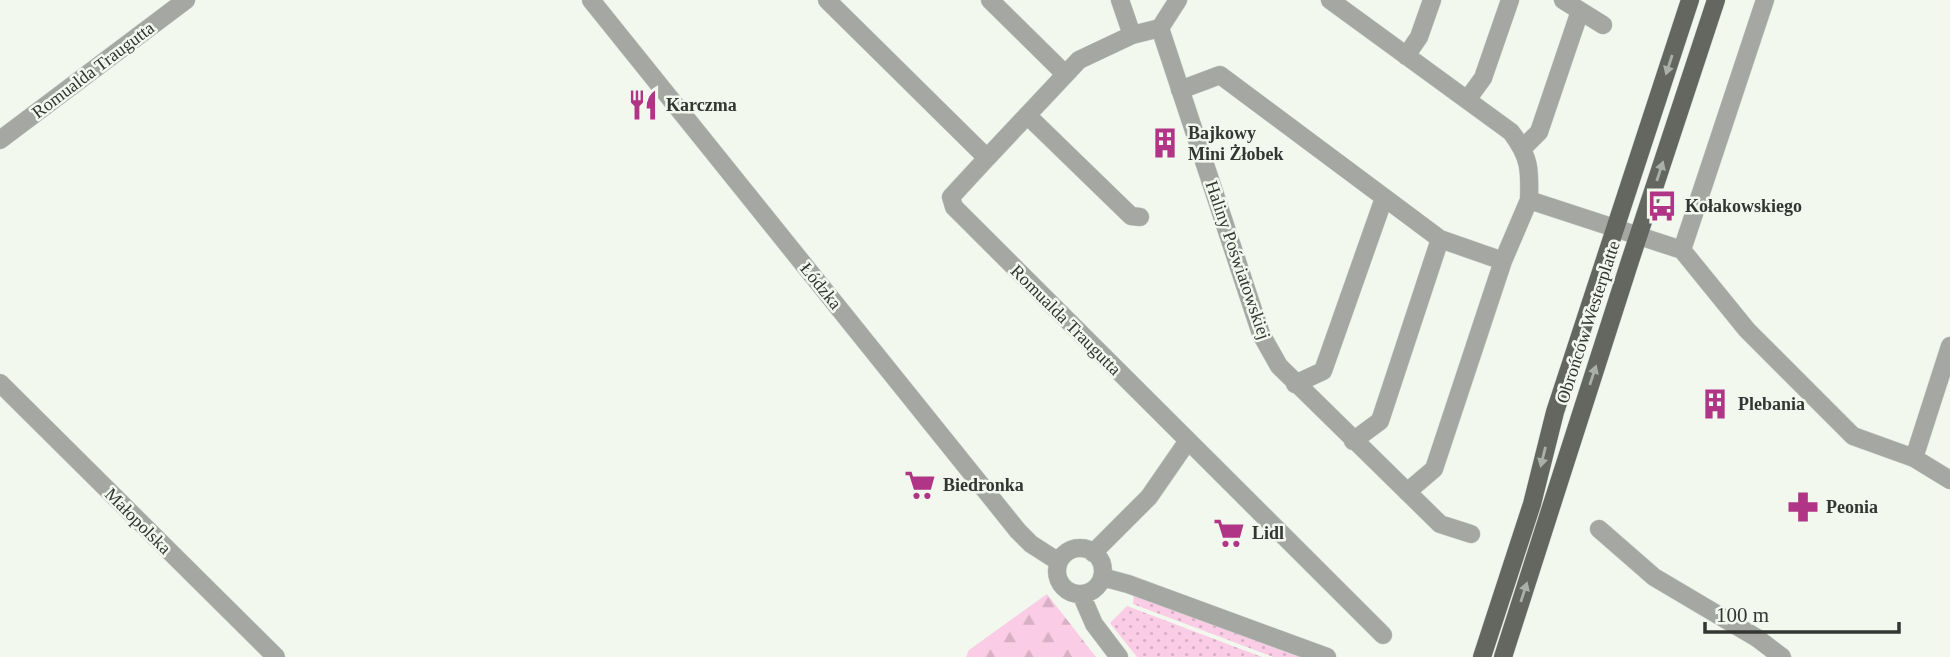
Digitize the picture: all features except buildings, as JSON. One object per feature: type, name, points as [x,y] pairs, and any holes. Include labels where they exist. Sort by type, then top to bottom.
[{"type":"main road","name":"Obrońców Westerplatte","points":[[1482,657],[1532,504],[1555,412],[1690,0]]},
{"type":"main road","name":"Obrońców Westerplatte","points":[[1503,657],[1716,0]]},
{"type":"street","name":"Romualda Traugutta","points":[[0,140],[186,0]]},
{"type":"street","name":"Łódzka","points":[[591,0],[1018,531],[1031,544],[1059,562]]},
{"type":"street","points":[[827,0],[987,158],[1079,60],[1132,35],[1160,28],[1178,0]]},
{"type":"street","points":[[990,0],[1065,74]]},
{"type":"street","points":[[1121,0],[1132,35]]},
{"type":"street","points":[[1330,0],[1350,6],[1406,56],[1510,132],[1523,148],[1530,168],[1529,200],[1503,261],[1434,470],[1408,492]]},
{"type":"street","points":[[1406,56],[1419,37],[1432,0]]},
{"type":"street","points":[[1467,100],[1483,78],[1510,0]]},
{"type":"street","points":[[1563,0],[1603,25]]},
{"type":"street","points":[[1682,250],[1765,0]]},
{"type":"street","points":[[1523,148],[1539,132],[1580,11]]},
{"type":"street","name":"Haliny Poświatowskiej","points":[[1160,28],[1261,334],[1279,366],[1440,524],[1471,534]]},
{"type":"street","points":[[1180,90],[1220,75],[1440,239],[1503,261]]},
{"type":"street","points":[[1027,116],[1131,216],[1140,216]]},
{"type":"street","name":"Romualda Traugutta","points":[[987,158],[951,197],[954,207],[1383,635]]},
{"type":"street","points":[[1295,384],[1323,372],[1384,198]]},
{"type":"street","points":[[1529,200],[1682,250],[1746,330],[1853,436],[1914,458],[1950,481]]},
{"type":"street","points":[[1353,441],[1380,421],[1440,239]]},
{"type":"street","points":[[1914,458],[1950,346]]},
{"type":"street","name":"Małopolska","points":[[0,383],[276,657]]},
{"type":"street","points":[[1093,553],[1149,497],[1187,442]]},
{"type":"street","points":[[1599,529],[1654,577],[1757,638],[1782,657]]},
{"type":"street","points":[[1074,549],[1093,553],[1100,561],[1102,577],[1096,587],[1081,594],[1069,592],[1061,584],[1057,573],[1059,562],[1065,554],[1074,549]]},
{"type":"street","points":[[1102,577],[1128,584],[1327,657]]},
{"type":"street","points":[[1081,594],[1094,624],[1119,657]]},
{"type":"green space","points":[[1047,594],[1096,657],[966,657],[969,650]]},
{"type":"green space","points":[[1134,594],[1302,657],[1273,657],[1133,604]]},
{"type":"green space","points":[[1127,606],[1262,657],[1137,657],[1110,623]]},
{"type":"place","name":"Karczma","points":[[643,105]]},
{"type":"place","name":"Bajkowy Mini Żłobek","points":[[1165,143]]},
{"type":"place","name":"Kołakowskiego","points":[[1662,206]]},
{"type":"place","name":"Plebania","points":[[1715,404]]},
{"type":"place","name":"Biedronka","points":[[920,485]]},
{"type":"place","name":"Peonia","points":[[1803,507]]},
{"type":"place","name":"Lidl","points":[[1229,533]]}]
